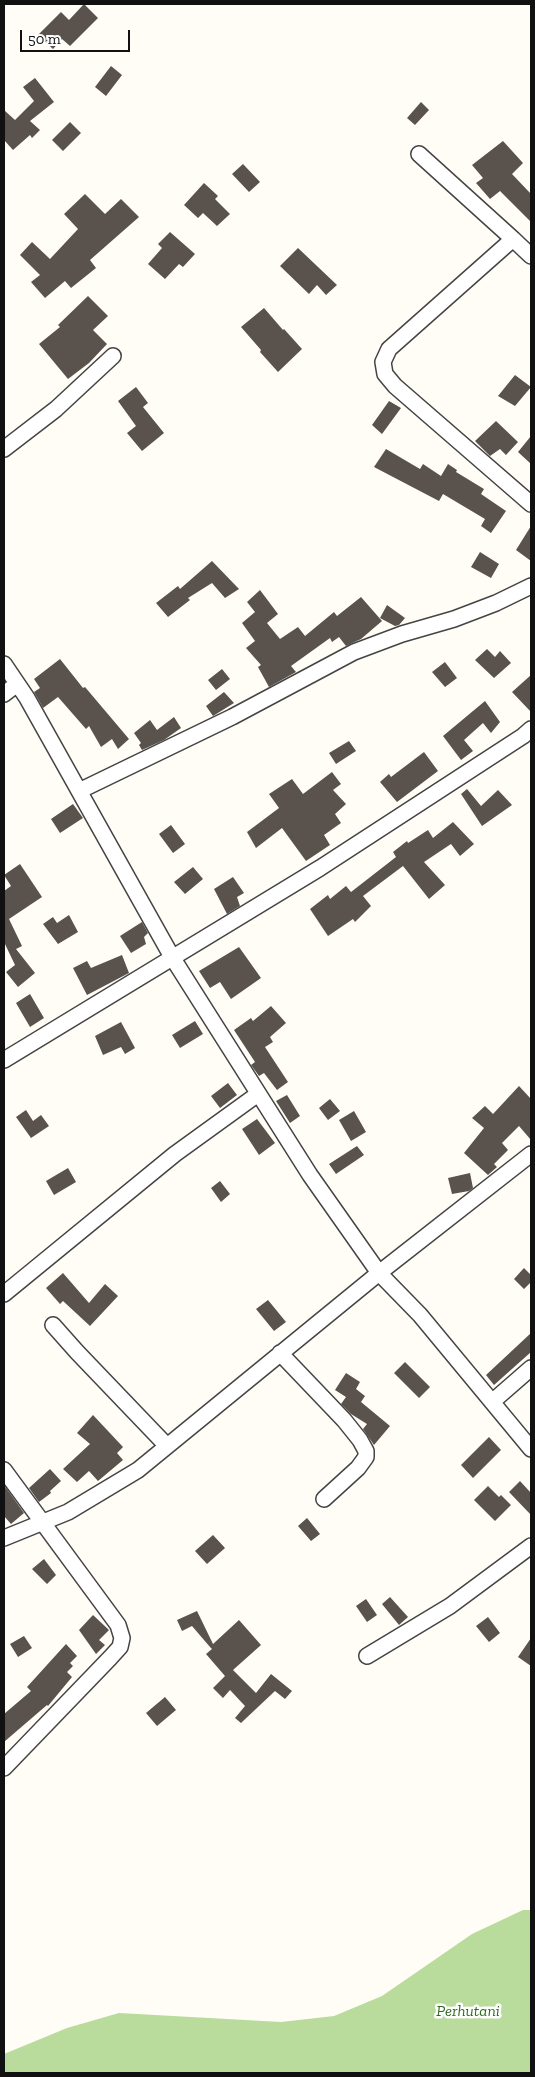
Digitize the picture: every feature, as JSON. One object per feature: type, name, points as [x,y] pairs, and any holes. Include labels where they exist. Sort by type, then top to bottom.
[{"type":"street","points":[[419,154],[531,256]]},
{"type":"street","points":[[513,239],[389,349],[383,362],[385,374],[395,386],[531,504]]},
{"type":"street","points":[[4,449],[56,409],[113,356]]},
{"type":"street","points":[[79,791],[232,717],[354,652],[402,634],[496,604],[531,586]]},
{"type":"street","points":[[4,664],[18,684],[172,957],[310,1175],[379,1273],[420,1315],[531,1449]]},
{"type":"street","points":[[4,694],[18,684]]},
{"type":"street","points":[[4,1060],[320,868],[523,736],[531,728]]},
{"type":"street","points":[[4,1294],[175,1154],[258,1094]]},
{"type":"street","points":[[4,1538],[68,1512],[138,1470],[379,1273],[531,1154]]},
{"type":"street","points":[[53,1324],[77,1352],[167,1446]]},
{"type":"street","points":[[280,1354],[344,1420],[366,1451],[366,1457],[358,1468],[324,1500]]},
{"type":"street","points":[[492,1402],[531,1368]]},
{"type":"street","points":[[4,1470],[118,1624],[122,1638],[120,1647],[4,1768]]},
{"type":"street","points":[[367,1656],[450,1606],[531,1546]]},
{"type":"green space","name":"Perhutani","points":[[523,1910],[531,1910],[531,2073],[4,2073],[4,2054],[67,2028],[119,2013],[281,2022],[334,2016],[382,1996],[472,1934]]},
{"type":"building","points":[[84,4],[98,18],[70,46],[62,39],[53,49],[38,35],[61,12],[69,20]]},
{"type":"building","points":[[111,66],[122,75],[106,96],[95,87]]},
{"type":"building","points":[[35,78],[54,102],[30,121],[40,130],[32,138],[30,135],[13,150],[4,140],[4,110],[15,120],[34,101],[23,87]]},
{"type":"building","points":[[421,102],[429,110],[415,125],[407,118]]},
{"type":"building","points":[[70,122],[81,133],[63,151],[52,140]]},
{"type":"building","points":[[503,141],[523,163],[512,174],[531,194],[531,222],[500,191],[490,199],[476,183],[483,178],[472,165]]},
{"type":"building","points":[[243,164],[260,182],[249,192],[232,174]]},
{"type":"building","points":[[204,183],[218,196],[215,199],[230,214],[217,226],[203,213],[198,218],[184,205]]},
{"type":"building","points":[[85,194],[105,214],[121,199],[139,217],[90,260],[96,268],[71,288],[65,281],[45,298],[31,282],[40,275],[20,255],[32,242],[50,259],[78,229],[64,214]]},
{"type":"building","points":[[170,232],[195,254],[183,267],[179,264],[165,279],[148,264],[162,248],[158,244]]},
{"type":"building","points":[[298,248],[337,285],[326,295],[317,285],[309,294],[280,266]]},
{"type":"building","points":[[88,296],[108,316],[93,330],[107,344],[89,363],[68,379],[39,344],[60,327],[58,325]]},
{"type":"building","points":[[264,308],[302,349],[278,372],[241,327]]},
{"type":"building","points":[[515,375],[531,387],[515,406],[498,396]]},
{"type":"building","points":[[136,387],[148,403],[143,407],[164,433],[142,451],[127,433],[136,426],[118,401]]},
{"type":"building","points":[[389,401],[401,408],[382,434],[372,425]]},
{"type":"building","points":[[496,421],[518,442],[506,455],[500,449],[490,456],[475,441]]},
{"type":"building","points":[[531,436],[531,464],[518,452]]},
{"type":"building","points":[[386,449],[420,469],[423,464],[441,476],[448,464],[457,470],[456,472],[484,489],[481,494],[506,511],[491,533],[481,526],[485,519],[443,494],[439,501],[374,467]]},
{"type":"building","points":[[531,526],[531,561],[516,550]]},
{"type":"building","points":[[480,552],[499,564],[491,578],[471,567]]},
{"type":"building","points":[[212,561],[239,589],[225,598],[212,583],[188,598],[190,600],[168,617],[156,603],[178,586],[180,589]]},
{"type":"building","points":[[260,590],[278,614],[267,623],[280,639],[298,627],[305,636],[334,612],[337,616],[361,597],[382,621],[361,639],[346,646],[339,637],[332,642],[330,638],[291,666],[296,672],[269,687],[258,667],[261,665],[246,648],[255,641],[242,623],[255,612],[247,602]]},
{"type":"building","points":[[387,605],[405,618],[399,625],[395,626],[380,618]]},
{"type":"building","points":[[487,649],[495,657],[500,651],[511,663],[494,678],[475,660]]},
{"type":"building","points":[[60,659],[83,688],[85,687],[129,739],[118,749],[112,739],[101,747],[89,726],[86,729],[58,697],[43,708],[34,692],[40,688],[34,679]]},
{"type":"building","points":[[445,662],[457,678],[445,687],[432,672]]},
{"type":"building","points":[[222,669],[230,679],[216,690],[208,680]]},
{"type":"building","points":[[531,675],[531,712],[512,692]]},
{"type":"building","points":[[224,692],[234,703],[213,716],[206,706]]},
{"type":"building","points":[[485,701],[500,722],[491,733],[483,723],[464,740],[473,751],[461,760],[443,736]]},
{"type":"building","points":[[174,717],[181,728],[164,740],[142,750],[139,745],[141,743],[134,733],[150,720],[157,730]]},
{"type":"building","points":[[349,741],[356,751],[336,764],[329,753]]},
{"type":"building","points":[[424,752],[438,771],[397,802],[380,782],[389,774],[391,777]]},
{"type":"building","points":[[332,772],[341,784],[333,790],[346,804],[335,814],[341,823],[324,835],[330,845],[306,861],[282,828],[256,848],[247,832],[279,808],[269,794],[292,779],[303,794]]},
{"type":"building","points":[[467,789],[481,806],[498,790],[512,805],[482,826],[461,794]]},
{"type":"building","points":[[73,804],[83,818],[60,833],[51,819]]},
{"type":"building","points":[[453,822],[474,844],[460,856],[451,844],[424,862],[445,885],[429,899],[403,866],[363,896],[371,906],[355,922],[353,919],[328,936],[310,909],[328,895],[330,899],[346,886],[351,892],[396,857],[393,852],[407,841],[408,843],[428,830],[433,838]]},
{"type":"building","points":[[171,825],[185,844],[173,853],[159,834]]},
{"type":"building","points":[[20,864],[42,897],[9,919],[22,946],[16,949],[35,973],[18,987],[6,972],[15,965],[4,942],[4,891],[11,886],[4,875]]},
{"type":"building","points":[[193,867],[203,879],[185,894],[174,882]]},
{"type":"building","points":[[233,877],[244,893],[237,897],[240,906],[227,914],[214,889]]},
{"type":"building","points":[[69,915],[78,932],[58,944],[43,924],[53,917],[57,923]]},
{"type":"building","points":[[142,922],[148,933],[144,937],[146,944],[131,953],[120,936]]},
{"type":"building","points":[[239,947],[261,978],[231,999],[220,982],[210,988],[199,971]]},
{"type":"building","points":[[122,955],[129,973],[87,995],[73,968],[87,961],[91,968]]},
{"type":"building","points":[[30,994],[44,1018],[30,1027],[16,1003]]},
{"type":"building","points":[[271,1006],[286,1023],[270,1037],[273,1042],[265,1047],[288,1082],[277,1090],[264,1073],[259,1076],[251,1065],[255,1062],[234,1030],[251,1018],[253,1021]]},
{"type":"building","points":[[195,1021],[203,1034],[180,1048],[172,1035]]},
{"type":"building","points":[[121,1022],[135,1048],[125,1054],[121,1047],[103,1055],[95,1036]]},
{"type":"building","points":[[228,1083],[237,1095],[220,1108],[211,1096]]},
{"type":"building","points":[[519,1086],[531,1099],[531,1140],[519,1126],[502,1143],[508,1150],[494,1164],[497,1167],[488,1175],[464,1153],[484,1128],[472,1118],[485,1106],[493,1114]]},
{"type":"building","points":[[287,1095],[300,1116],[290,1123],[276,1101]]},
{"type":"building","points":[[330,1099],[340,1111],[328,1120],[319,1108]]},
{"type":"building","points":[[26,1110],[33,1121],[41,1115],[49,1126],[31,1138],[16,1117]]},
{"type":"building","points":[[354,1111],[366,1132],[351,1141],[339,1120]]},
{"type":"building","points":[[257,1119],[275,1143],[259,1155],[242,1129]]},
{"type":"building","points":[[357,1146],[364,1155],[336,1174],[329,1164]]},
{"type":"building","points":[[68,1168],[76,1182],[54,1195],[46,1181]]},
{"type":"building","points":[[470,1173],[473,1188],[469,1191],[452,1194],[448,1178]]},
{"type":"building","points":[[220,1181],[230,1194],[221,1202],[211,1188]]},
{"type":"building","points":[[524,1268],[531,1275],[531,1282],[524,1289],[514,1279]]},
{"type":"building","points":[[63,1273],[89,1303],[105,1284],[118,1296],[90,1326],[63,1301],[60,1304],[46,1288]]},
{"type":"building","points":[[268,1300],[286,1322],[274,1331],[256,1309]]},
{"type":"building","points":[[531,1333],[531,1352],[494,1385],[486,1375]]},
{"type":"building","points":[[405,1362],[430,1387],[419,1398],[394,1373]]},
{"type":"building","points":[[346,1373],[360,1382],[356,1389],[365,1396],[361,1402],[390,1426],[374,1445],[363,1429],[367,1424],[351,1414],[341,1404],[346,1397],[335,1390]]},
{"type":"building","points":[[93,1415],[123,1447],[117,1453],[123,1460],[98,1481],[89,1471],[77,1482],[63,1469],[90,1444],[77,1433]]},
{"type":"building","points":[[489,1437],[501,1450],[473,1478],[461,1465]]},
{"type":"building","points":[[50,1469],[61,1481],[50,1491],[51,1493],[39,1502],[29,1488]]},
{"type":"building","points":[[520,1481],[531,1493],[531,1515],[509,1492]]},
{"type":"building","points":[[4,1485],[24,1513],[11,1524],[4,1516]]},
{"type":"building","points":[[488,1486],[511,1505],[495,1521],[474,1500]]},
{"type":"building","points":[[307,1518],[320,1534],[311,1541],[298,1526]]},
{"type":"building","points":[[213,1535],[225,1548],[207,1564],[195,1551]]},
{"type":"building","points":[[44,1559],[56,1575],[47,1584],[32,1569]]},
{"type":"building","points":[[390,1597],[408,1617],[399,1625],[382,1604]]},
{"type":"building","points":[[366,1599],[377,1615],[367,1622],[356,1606]]},
{"type":"building","points":[[197,1611],[213,1644],[239,1620],[261,1645],[233,1670],[256,1693],[271,1674],[292,1691],[285,1699],[275,1691],[241,1723],[235,1718],[245,1706],[230,1690],[223,1698],[213,1688],[225,1676],[206,1654],[212,1649],[192,1626],[182,1631],[177,1620]]},
{"type":"building","points":[[93,1615],[109,1630],[99,1640],[105,1645],[96,1654],[79,1630]]},
{"type":"building","points":[[488,1617],[500,1633],[489,1642],[476,1626]]},
{"type":"building","points":[[24,1636],[32,1648],[18,1657],[10,1644]]},
{"type":"building","points":[[531,1638],[531,1666],[518,1657]]},
{"type":"building","points":[[66,1644],[77,1656],[70,1663],[73,1666],[67,1672],[72,1677],[48,1706],[4,1742],[4,1714],[31,1691],[27,1687]]},
{"type":"building","points":[[165,1697],[176,1710],[157,1726],[146,1713]]}]
